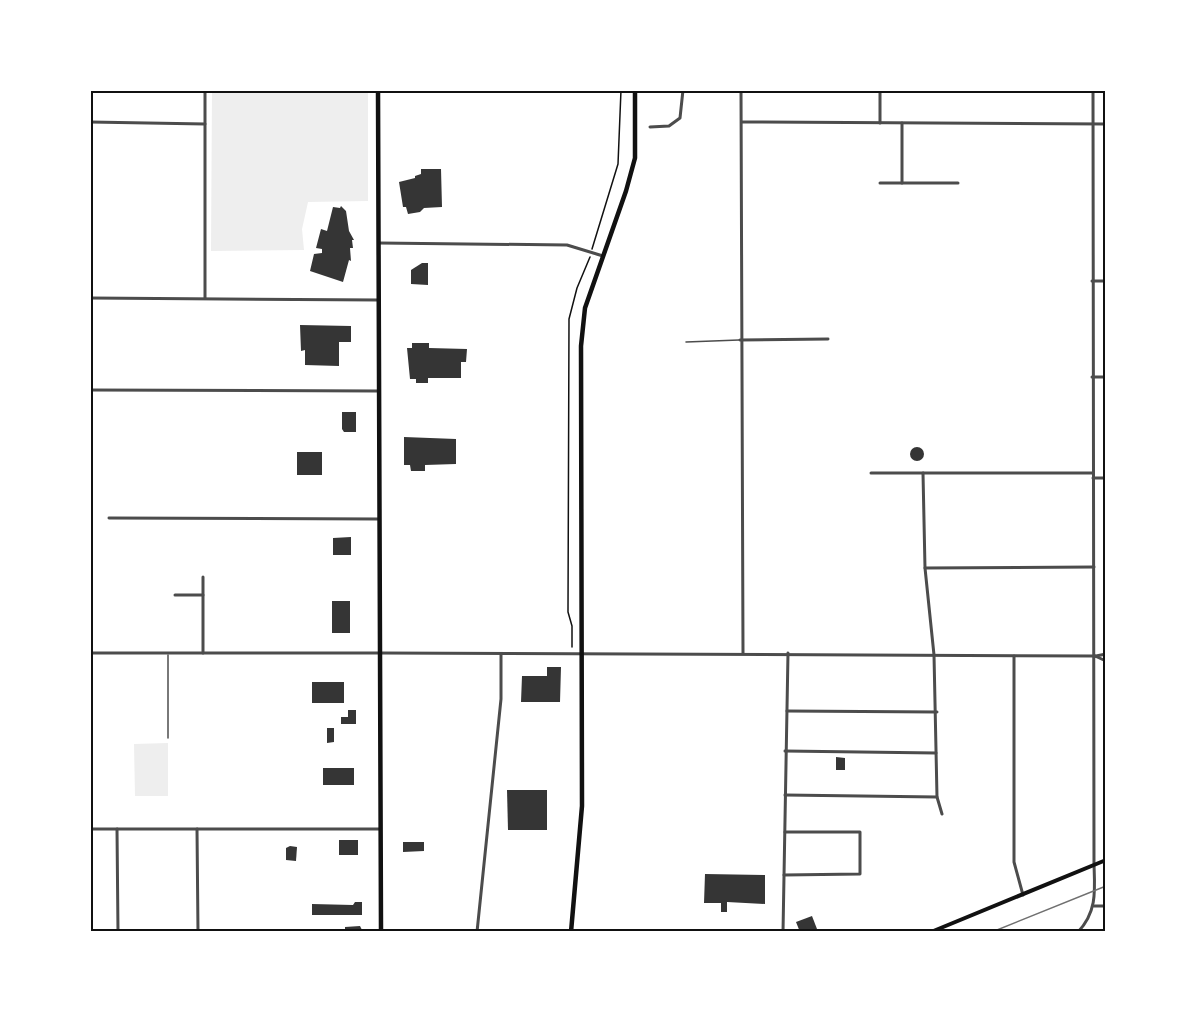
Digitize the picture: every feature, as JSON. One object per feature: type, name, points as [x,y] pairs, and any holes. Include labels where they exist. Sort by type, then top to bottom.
[{"type":"main road","points":[[378,90],[381,932]]},
{"type":"main road","points":[[571,932],[578,874],[582,806],[581,346],[585,308],[626,191],[635,158],[635,90]]},
{"type":"main road","points":[[931,932],[1106,860]]},
{"type":"street","points":[[205,90],[205,298]]},
{"type":"street","points":[[650,127],[669,126],[680,118],[683,90]]},
{"type":"street","points":[[741,90],[740,340],[743,653]]},
{"type":"street","points":[[880,90],[880,123]]},
{"type":"street","points":[[1078,932],[1090,917],[1094,906],[1093,90]]},
{"type":"street","points":[[90,122],[205,124]]},
{"type":"street","points":[[742,122],[1106,124]]},
{"type":"street","points":[[902,123],[902,183]]},
{"type":"street","points":[[880,183],[958,183]]},
{"type":"street","points":[[379,243],[567,245],[603,256]]},
{"type":"street","points":[[1092,281],[1106,281]]},
{"type":"street","points":[[90,298],[379,300]]},
{"type":"street","points":[[740,340],[828,339]]},
{"type":"street","points":[[1092,377],[1106,377]]},
{"type":"street","points":[[90,390],[380,391]]},
{"type":"street","points":[[923,473],[925,568],[934,655],[938,797],[942,814]]},
{"type":"street","points":[[871,474],[923,473],[1106,478]]},
{"type":"street","points":[[110,519],[381,519]]},
{"type":"street","points":[[925,568],[1095,567]]},
{"type":"street","points":[[203,577],[203,653]]},
{"type":"street","points":[[175,595],[203,595]]},
{"type":"street","points":[[90,653],[788,653],[1014,656],[1106,654]]},
{"type":"street","points":[[783,932],[788,653]]},
{"type":"street","points":[[477,932],[501,708],[501,654]]},
{"type":"street","points":[[1014,656],[1014,862],[1023,895]]},
{"type":"street","points":[[1095,656],[1106,661]]},
{"type":"street","points":[[787,711],[937,712]]},
{"type":"street","points":[[785,751],[937,753]]},
{"type":"street","points":[[785,795],[938,797]]},
{"type":"street","points":[[197,828],[198,932]]},
{"type":"street","points":[[90,829],[380,830]]},
{"type":"street","points":[[117,829],[118,932]]},
{"type":"street","points":[[784,876],[860,874],[860,832],[785,832]]},
{"type":"street","points":[[1094,906],[1106,906]]},
{"type":"lane","points":[[686,342],[740,340]]},
{"type":"lane","points":[[168,653],[168,738]]},
{"type":"shaded area","points":[[212,90],[368,90],[368,201],[308,202],[302,229],[304,250],[211,251]]},
{"type":"shaded area","points":[[168,743],[168,796],[135,796],[134,744]]},
{"type":"building","points":[[421,169],[441,169],[442,207],[424,208],[420,212],[408,214],[406,207],[403,207],[399,182],[415,178],[421,174]]},
{"type":"building","points":[[341,206],[346,211],[349,231],[354,240],[352,240],[353,248],[350,248],[351,261],[349,260],[343,282],[310,271],[314,254],[322,253],[322,249],[316,248],[321,229],[327,231],[333,207],[340,208]]},
{"type":"building","points":[[422,263],[428,263],[428,285],[411,284],[411,270]]},
{"type":"building","points":[[300,325],[351,326],[351,342],[339,342],[339,366],[305,365],[305,350],[301,351]]},
{"type":"building","points":[[412,343],[429,343],[429,348],[467,349],[466,362],[461,362],[461,378],[428,378],[428,383],[416,383],[416,379],[410,379],[407,348],[412,348]]},
{"type":"building","points":[[342,412],[356,412],[356,432],[344,432]]},
{"type":"building","points":[[404,437],[456,439],[456,464],[425,465],[425,471],[411,471],[410,465],[404,465]]},
{"type":"building","points":[[917,447],[922,449],[924,454],[922,459],[917,461],[912,459],[910,454],[912,449]]},
{"type":"building","points":[[297,452],[322,452],[322,475],[297,475]]},
{"type":"building","points":[[351,537],[351,555],[333,555],[333,538]]},
{"type":"building","points":[[332,601],[350,601],[350,633],[332,633]]},
{"type":"building","points":[[547,667],[561,667],[560,702],[521,702],[522,676],[547,676]]},
{"type":"building","points":[[312,682],[344,682],[344,703],[312,703]]},
{"type":"building","points":[[348,710],[356,710],[356,724],[341,724],[341,717],[348,717]]},
{"type":"building","points":[[327,728],[334,728],[334,742],[327,743]]},
{"type":"building","points":[[836,757],[845,758],[845,770],[836,770]]},
{"type":"building","points":[[323,768],[354,768],[354,785],[323,785]]},
{"type":"building","points":[[507,790],[547,790],[547,830],[508,830]]},
{"type":"building","points":[[339,840],[358,840],[358,855],[339,855]]},
{"type":"building","points":[[403,842],[424,842],[424,851],[403,852]]},
{"type":"building","points":[[297,847],[296,861],[286,860],[286,848]]},
{"type":"building","points":[[705,874],[765,875],[765,904],[727,902],[727,912],[721,912],[721,903],[704,903]]},
{"type":"building","points":[[355,902],[362,902],[362,915],[312,915],[312,904],[353,905]]},
{"type":"building","points":[[812,916],[817,929],[800,932],[796,922]]},
{"type":"building","points":[[360,926],[363,932],[345,932],[345,927]]},
{"type":"railway","points":[[992,932],[1106,886]]}]
